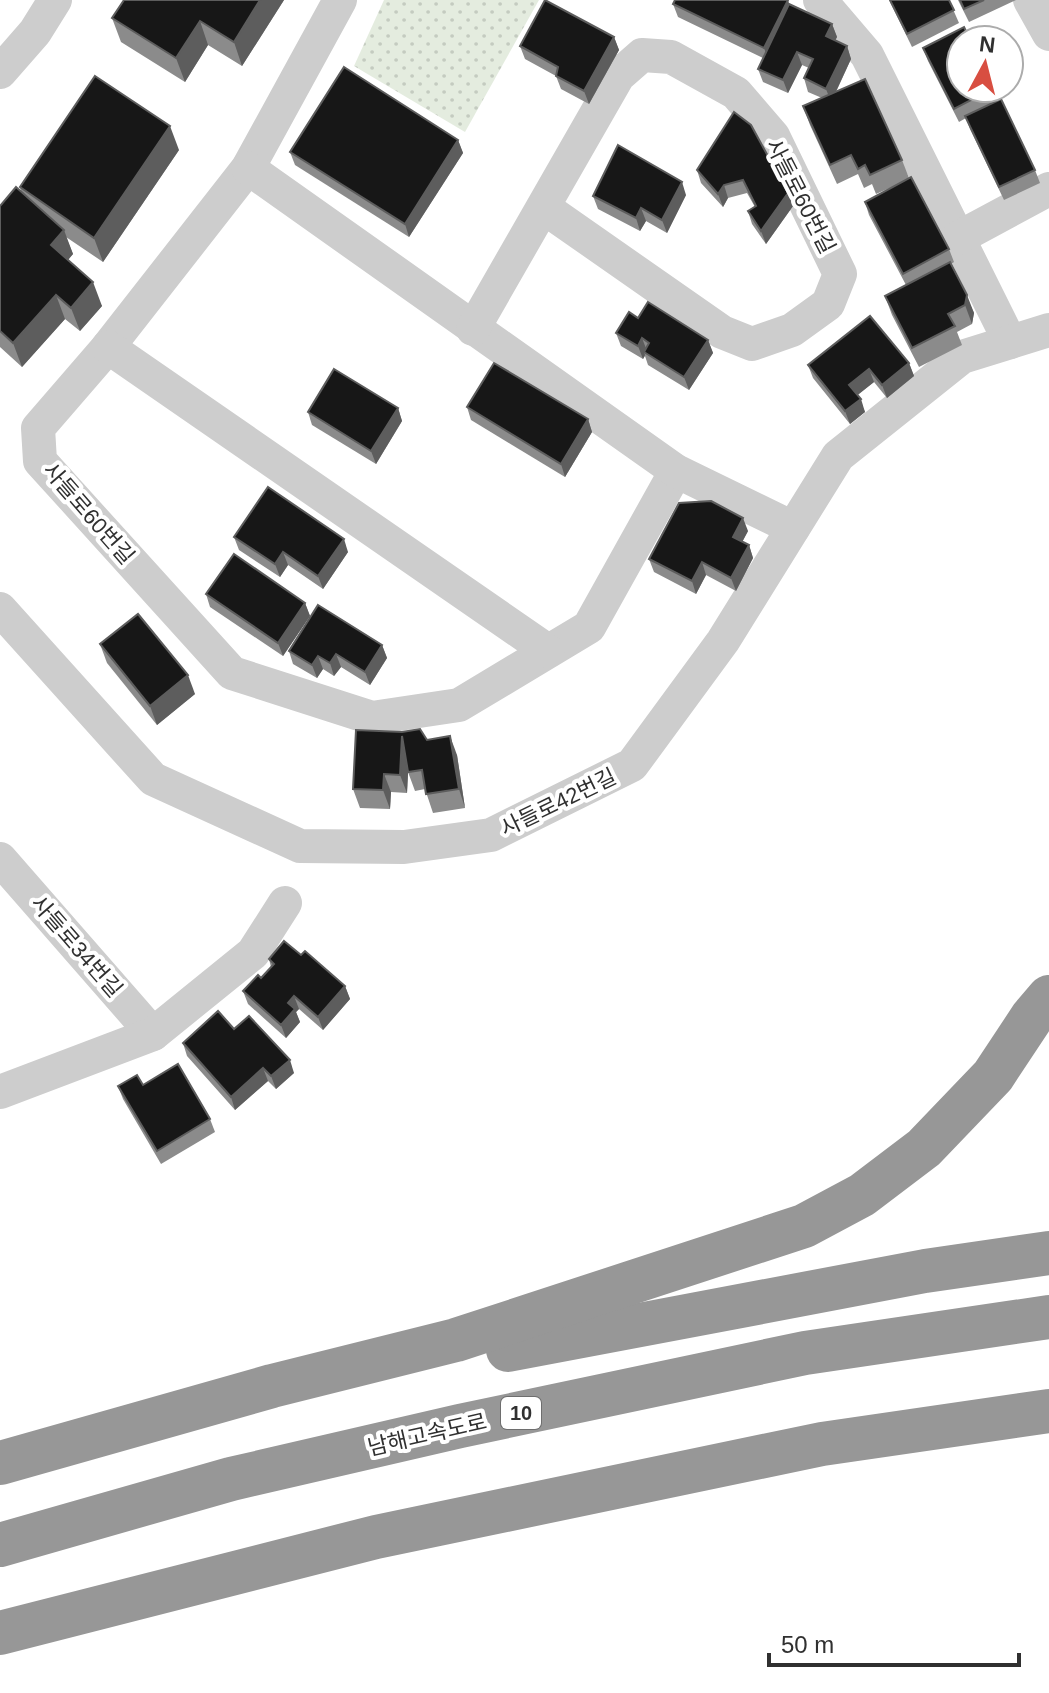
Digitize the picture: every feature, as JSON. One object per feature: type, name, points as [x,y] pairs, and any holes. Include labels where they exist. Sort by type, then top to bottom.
[{"type":"highway","points":[[0,1463],[272,1386],[456,1340],[804,1226],[862,1195],[924,1148],[993,1076],[1049,997]]},
{"type":"highway","points":[[43,1451],[529,1345],[910,1274],[1049,1253]]},
{"type":"highway","name":"남해고속도로","points":[[0,1545],[231,1479],[460,1426],[805,1353],[1049,1317]]},
{"type":"highway","points":[[0,1633],[376,1537],[822,1444],[1049,1411]]},
{"type":"street","points":[[0,72],[35,32],[55,0]]},
{"type":"street","points":[[340,0],[248,168],[676,471],[793,528]]},
{"type":"street","points":[[820,0],[867,55],[1010,342]]},
{"type":"street","points":[[1030,0],[1049,34]]},
{"type":"street","name":"사들로60번길","points":[[473,329],[618,76],[642,55],[671,57],[736,93],[773,136],[840,274],[828,304],[792,330],[752,344],[722,332],[543,207]]},
{"type":"street","name":"사들로60번길","points":[[248,168],[108,347],[38,428],[40,461],[232,673],[372,718],[459,705],[589,627],[676,471]]},
{"type":"street","points":[[958,238],[1049,189]]},
{"type":"street","name":"사들로42번길","points":[[0,609],[153,779],[300,846],[404,847],[491,835],[632,765],[723,641],[838,456],[962,357],[1049,330]]},
{"type":"street","points":[[108,347],[548,651]]},
{"type":"street","name":"사들로34번길","points":[[0,859],[153,1034]]},
{"type":"street","points":[[0,1092],[153,1034],[253,953],[285,903]]},
{"type":"shaded area","points":[[384,0],[539,0],[465,132],[354,66]]},
{"type":"building","points":[[124,0],[260,0],[234,42],[200,21],[176,58],[112,18]]},
{"type":"building","points":[[545,0],[614,37],[584,91],[556,76],[558,67],[520,46]]},
{"type":"building","points":[[675,0],[788,0],[764,48],[673,4]]},
{"type":"building","points":[[890,0],[949,0],[954,10],[907,34]]},
{"type":"building","points":[[960,0],[984,0],[964,9]]},
{"type":"building","points":[[789,4],[832,24],[826,36],[847,46],[826,89],[804,78],[813,59],[797,52],[783,80],[758,69]]},
{"type":"building","points":[[945,37],[945,91],[923,48]]},
{"type":"building","points":[[344,67],[458,140],[405,224],[290,152]]},
{"type":"building","points":[[95,76],[170,126],[94,238],[20,187]]},
{"type":"building","points":[[865,79],[902,160],[870,175],[865,165],[858,169],[851,155],[830,165],[803,106]]},
{"type":"building","points":[[990,104],[1003,104],[1035,170],[999,187],[965,116]]},
{"type":"building","points":[[734,112],[751,125],[788,193],[761,231],[748,211],[756,206],[743,180],[724,185],[718,194],[697,170]]},
{"type":"building","points":[[618,145],[682,182],[662,220],[641,208],[636,218],[593,196]]},
{"type":"building","points":[[911,177],[949,249],[903,274],[865,202]]},
{"type":"building","points":[[16,187],[64,230],[51,245],[93,282],[71,308],[56,295],[13,343],[0,331],[0,206]]},
{"type":"building","points":[[950,262],[967,295],[965,305],[948,314],[955,326],[912,348],[885,296]]},
{"type":"building","points":[[648,302],[708,340],[684,377],[644,352],[649,343],[642,338],[638,346],[616,333],[629,312],[638,318]]},
{"type":"building","points":[[870,316],[909,363],[882,385],[869,369],[849,385],[861,399],[845,411],[808,365]]},
{"type":"building","points":[[494,363],[588,419],[561,464],[467,407]]},
{"type":"building","points":[[334,369],[398,408],[371,451],[308,412]]},
{"type":"building","points":[[268,487],[344,539],[318,576],[283,552],[275,564],[234,537]]},
{"type":"building","points":[[711,501],[743,518],[733,537],[749,545],[731,578],[702,562],[692,581],[649,559],[679,503]]},
{"type":"building","points":[[234,554],[305,603],[278,643],[206,594]]},
{"type":"building","points":[[318,605],[382,645],[365,672],[336,654],[330,663],[318,656],[312,665],[289,651]]},
{"type":"building","points":[[138,614],[188,675],[150,706],[100,644]]},
{"type":"building","points":[[420,729],[427,740],[450,736],[459,789],[426,794],[422,770],[408,772],[402,736],[400,775],[384,774],[383,790],[353,789],[356,730],[402,732]]},
{"type":"building","points":[[284,941],[301,955],[305,951],[345,986],[318,1017],[294,996],[288,1003],[295,1009],[281,1025],[243,991],[274,964],[269,959]]},
{"type":"building","points":[[218,1011],[234,1029],[249,1016],[290,1060],[271,1076],[263,1068],[231,1097],[183,1043]]},
{"type":"building","points":[[178,1064],[210,1119],[157,1151],[118,1086],[137,1075],[143,1085]]}]
